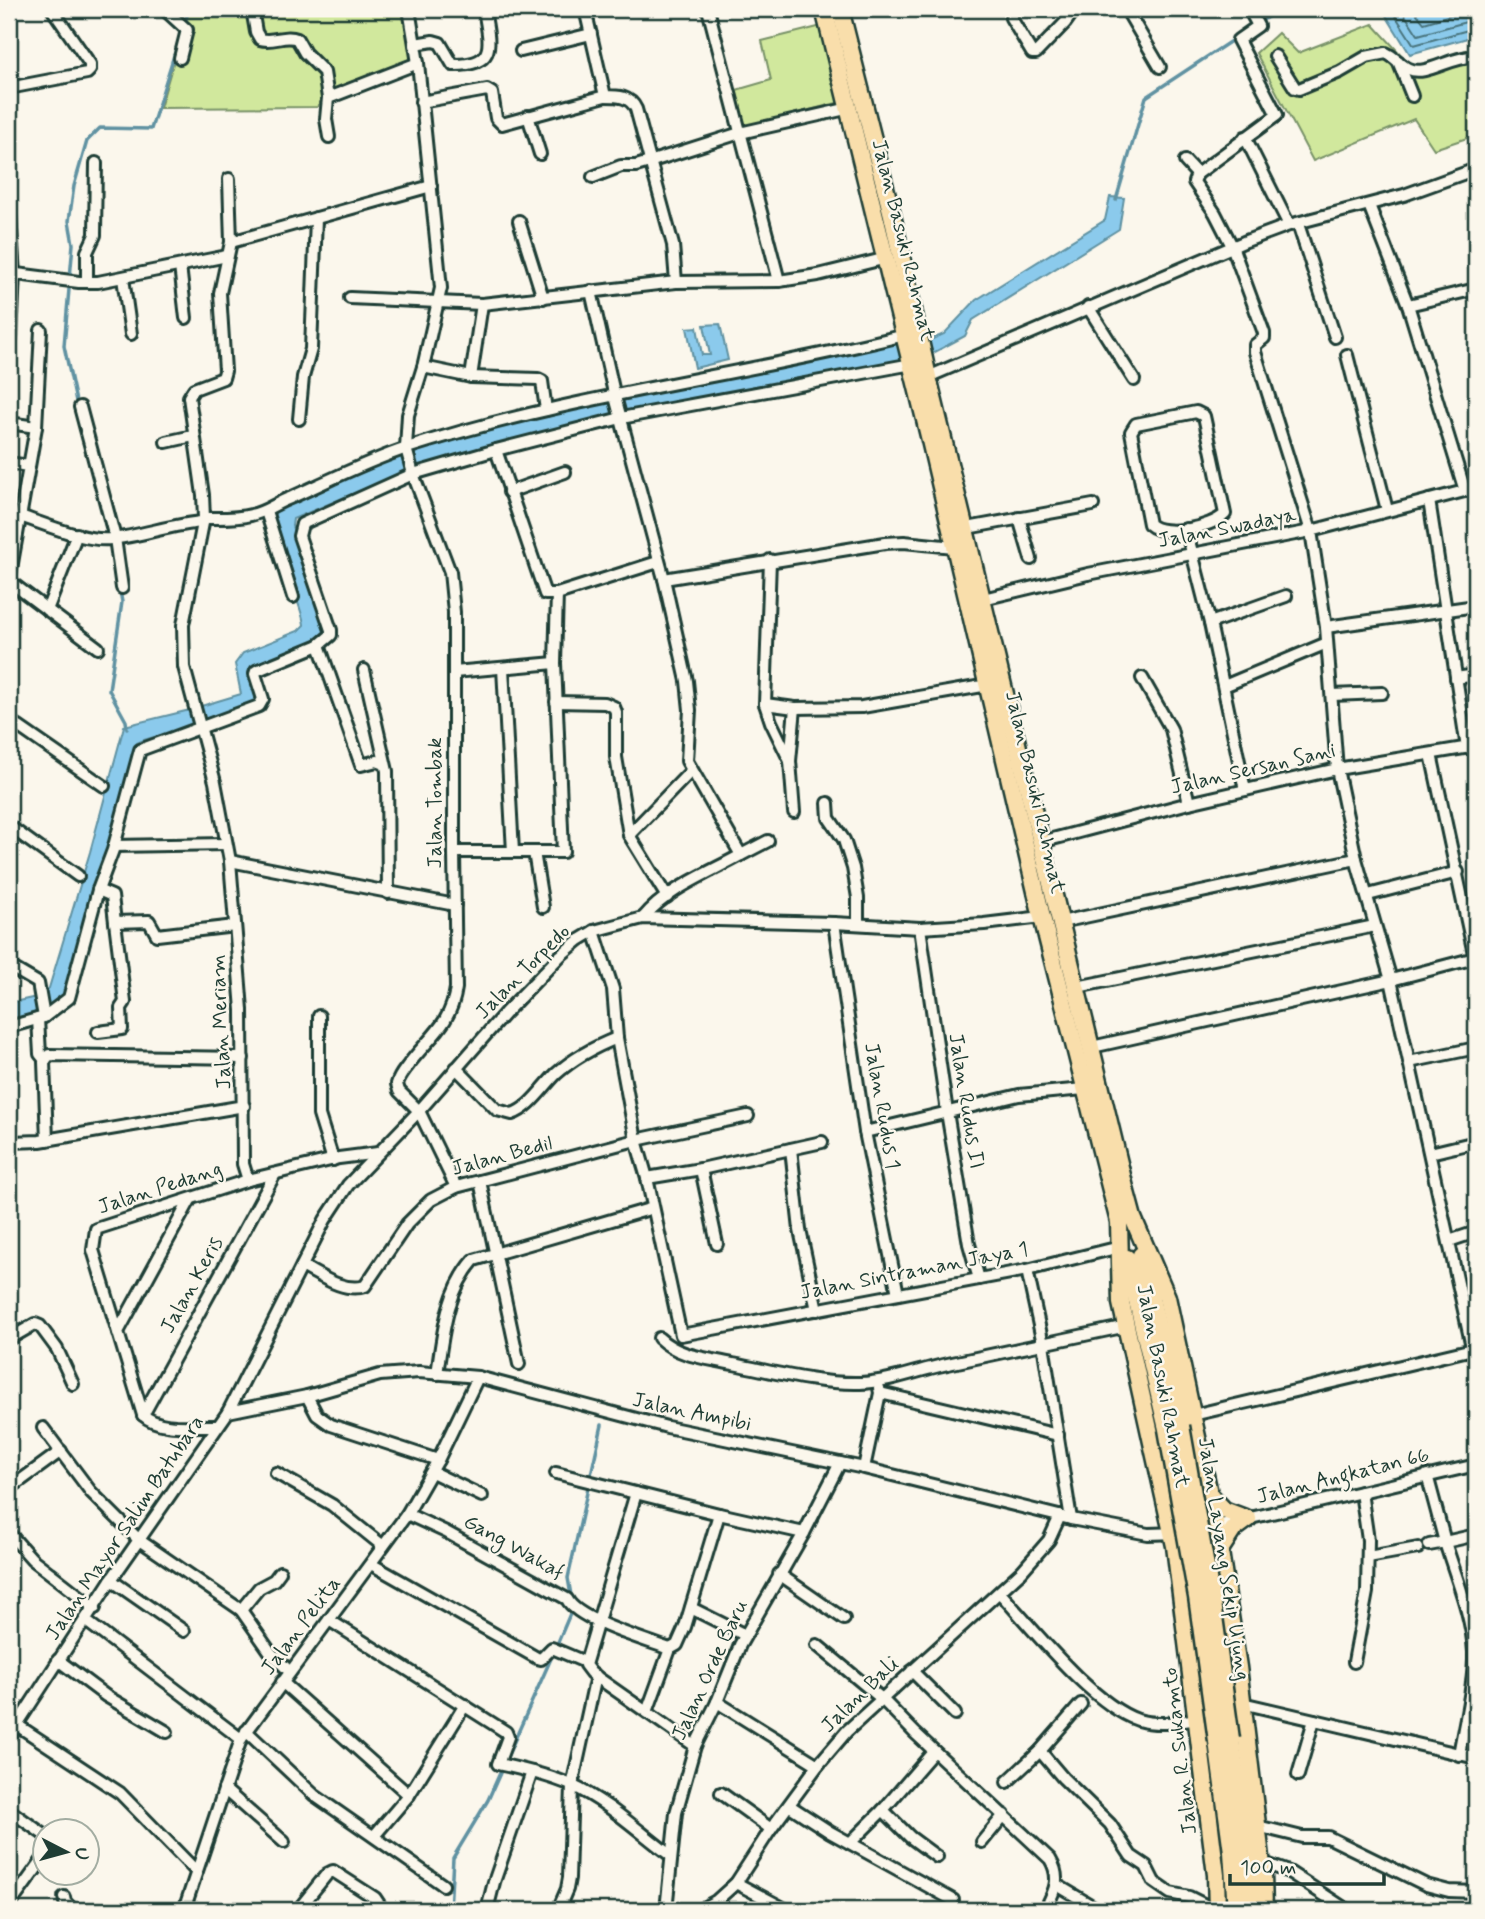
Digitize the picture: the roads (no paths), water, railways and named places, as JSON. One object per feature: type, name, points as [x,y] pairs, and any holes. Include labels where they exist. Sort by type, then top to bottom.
[{"type":"highway","name":"Jalan Basuki Rahmat","points":[[824,9],[887,258],[967,527],[1092,1047],[1126,1220],[1119,1247],[1121,1303],[1173,1535],[1180,1589]]},
{"type":"highway","name":"Jalan Basuki Rahmat","points":[[840,9],[910,337]]},
{"type":"highway","name":"Jalan Basuki Rahmat","points":[[919,366],[954,547],[1084,1089],[1126,1220],[1167,1297],[1180,1424],[1208,1489]]},
{"type":"highway","name":"Jalan Layang Sekip Ujung","points":[[1126,1220],[1180,1424],[1197,1597],[1246,1851],[1250,1910]]},
{"type":"highway","points":[[1162,1486],[1177,1503],[1186,1508],[1202,1502],[1208,1489]]},
{"type":"highway","points":[[1208,1489],[1224,1510],[1248,1519]]},
{"type":"highway","points":[[1208,1489],[1218,1525],[1242,1701],[1262,1862],[1264,1910]]},
{"type":"highway","points":[[1220,1550],[1233,1530],[1248,1519]]},
{"type":"highway","points":[[1180,1589],[1187,1569],[1197,1559],[1208,1560],[1216,1568],[1226,1588]]},
{"type":"highway","name":"Jalan R. Sukamto","points":[[1180,1589],[1216,1875],[1216,1910]]},
{"type":"highway","points":[[1197,1712],[1199,1696],[1207,1691],[1231,1690],[1242,1701]]},
{"type":"highway","name":"Jalan Layang Sekip Ujung","points":[[1224,1740],[1236,1910]]},
{"type":"street","points":[[9,88],[87,73],[90,70],[90,64],[52,9]]},
{"type":"street","points":[[164,9],[183,26],[187,34],[180,58]]},
{"type":"street","points":[[252,9],[260,39],[265,41],[290,37],[297,40],[305,53],[324,72],[329,137]]},
{"type":"street","name":"Jalan Tombak","points":[[409,9],[418,63],[441,282],[439,303],[408,415],[406,451],[450,572],[454,612],[457,988],[452,1010],[441,1028],[413,1059],[397,1084],[399,1091],[419,1111]]},
{"type":"street","points":[[415,44],[425,41],[440,43],[453,65],[480,61],[485,58],[490,45],[484,9]]},
{"type":"street","points":[[585,9],[606,96]]},
{"type":"street","points":[[708,9],[779,281]]},
{"type":"street","points":[[1014,9],[1011,18],[1032,53],[1036,53],[1075,9]]},
{"type":"street","points":[[1126,9],[1160,67]]},
{"type":"street","points":[[1249,10],[1258,25],[1238,40],[1277,115],[1196,174],[1194,182],[1215,213],[1232,246],[1264,333],[1264,338],[1254,347],[1255,352],[1311,531],[1327,643],[1336,769],[1356,859],[1391,981],[1449,1241],[1472,1321],[1472,1349],[1476,1365]]},
{"type":"street","points":[[520,51],[591,34]]},
{"type":"street","points":[[1275,55],[1295,88],[1299,89],[1340,72],[1366,57],[1386,52],[1409,69],[1418,72],[1460,56],[1473,57],[1476,64]]},
{"type":"street","points":[[1398,61],[1412,96]]},
{"type":"street","points":[[328,98],[418,63]]},
{"type":"street","points":[[421,102],[487,90],[492,93],[499,122],[506,124],[606,96],[620,96],[633,103],[673,245],[676,282]]},
{"type":"street","points":[[593,177],[621,166],[650,162],[740,132],[850,108]]},
{"type":"street","points":[[528,116],[540,154]]},
{"type":"street","points":[[1245,137],[1294,224],[1335,337]]},
{"type":"street","points":[[1185,161],[1196,174]]},
{"type":"street","points":[[83,282],[87,252],[95,235],[96,163]]},
{"type":"street","points":[[9,1027],[42,1016],[69,998],[140,750],[260,705],[262,699],[256,671],[319,645],[331,635],[299,536],[299,528],[306,521],[412,473],[620,416],[919,366],[1088,307],[1158,280],[1232,246],[1294,224],[1369,205],[1476,169]]},
{"type":"street","points":[[12,274],[83,282],[123,278],[227,256],[231,242],[229,179]]},
{"type":"street","points":[[231,242],[431,186]]},
{"type":"street","points":[[9,200],[12,338]]},
{"type":"street","points":[[1369,205],[1408,305],[1471,489]]},
{"type":"street","points":[[299,419],[304,368],[311,349],[316,218]]},
{"type":"street","points":[[519,221],[544,298]]},
{"type":"street","name":"Jalan Meriam","points":[[227,256],[220,293],[225,375],[190,393],[204,520],[183,625],[184,667],[202,727],[230,861],[242,1010],[243,1164],[248,1180]]},
{"type":"street","points":[[350,298],[482,304],[676,282],[779,281],[818,275],[887,258]]},
{"type":"street","points":[[180,266],[186,318]]},
{"type":"street","points":[[123,278],[131,334]]},
{"type":"street","points":[[1408,305],[1476,289]]},
{"type":"street","points":[[591,291],[687,681],[690,710],[687,753],[691,771],[741,855]]},
{"type":"street","points":[[471,377],[482,304]]},
{"type":"street","points":[[1088,307],[1134,380]]},
{"type":"street","points":[[41,330],[36,428],[9,580],[98,649]]},
{"type":"street","points":[[20,516],[78,534],[110,539],[179,523],[245,517],[266,511],[285,499],[406,451],[546,411],[910,337]]},
{"type":"street","points":[[1347,355],[1387,510]]},
{"type":"street","points":[[423,367],[471,377],[538,379],[542,381],[546,411]]},
{"type":"street","points":[[80,407],[122,588]]},
{"type":"street","points":[[1199,412],[1204,416],[1226,510],[1218,520],[1186,530],[1163,532],[1149,524],[1130,436],[1136,424],[1199,412]]},
{"type":"street","points":[[9,423],[36,428]]},
{"type":"street","points":[[166,442],[193,436]]},
{"type":"street","points":[[496,450],[545,594],[556,594],[658,562]]},
{"type":"street","points":[[9,463],[29,466]]},
{"type":"street","points":[[509,492],[565,472]]},
{"type":"street","name":"Jalan Swadaya","points":[[983,599],[1088,574],[1311,531],[1471,489]]},
{"type":"street","points":[[1429,500],[1456,678],[1472,747]]},
{"type":"street","points":[[967,527],[1093,505]]},
{"type":"street","points":[[266,511],[293,597]]},
{"type":"street","points":[[1019,518],[1031,559]]},
{"type":"street","points":[[1186,530],[1210,623],[1245,790]]},
{"type":"street","points":[[47,610],[78,534]]},
{"type":"street","points":[[664,579],[894,542],[954,547]]},
{"type":"street","points":[[770,560],[765,704],[790,761]]},
{"type":"street","points":[[454,852],[563,852],[556,702],[556,594]]},
{"type":"street","points":[[1210,623],[1286,596]]},
{"type":"street","points":[[1325,627],[1476,606]]},
{"type":"street","points":[[1224,686],[1327,643]]},
{"type":"street","points":[[319,645],[361,765],[377,761],[385,764]]},
{"type":"street","points":[[454,672],[555,663]]},
{"type":"street","points":[[503,668],[513,852]]},
{"type":"street","points":[[364,670],[385,764],[388,893]]},
{"type":"street","points":[[1456,678],[1476,675]]},
{"type":"street","points":[[1142,678],[1171,729],[1189,803]]},
{"type":"street","points":[[765,704],[795,708],[862,707],[989,685]]},
{"type":"street","points":[[1332,695],[1382,693]]},
{"type":"street","points":[[556,702],[605,704],[614,707],[616,757],[629,835],[667,897]]},
{"type":"street","points":[[794,812],[790,761],[795,708]]},
{"type":"street","points":[[9,720],[104,786]]},
{"type":"street","name":"Jalan Sersan Sani","points":[[1041,842],[1189,803],[1336,769],[1472,747]]},
{"type":"street","points":[[1092,1047],[1391,981],[1475,955],[1431,754]]},
{"type":"street","points":[[629,835],[691,771]]},
{"type":"street","points":[[828,803],[829,818],[844,839],[853,868],[858,898],[858,924]]},
{"type":"street","points":[[9,826],[78,876]]},
{"type":"street","points":[[643,918],[667,897],[768,841]]},
{"type":"street","points":[[114,846],[226,844]]},
{"type":"street","points":[[534,852],[543,907]]},
{"type":"street","points":[[1061,922],[1356,859]]},
{"type":"street","points":[[230,861],[455,905]]},
{"type":"street","points":[[1368,895],[1458,872]]},
{"type":"street","points":[[98,890],[111,895],[125,1002],[121,1008],[122,1029],[98,1032]]},
{"type":"street","name":"Jalan Torpedo","points":[[228,1412],[326,1220],[348,1185],[560,956],[579,940],[594,931],[643,918],[920,928],[1042,917]]},
{"type":"street","points":[[115,922],[149,921],[154,933],[158,935],[235,926]]},
{"type":"street","name":"Jalan Rudus 1","points":[[834,923],[865,1132],[898,1294]]},
{"type":"street","points":[[1077,987],[1375,926]]},
{"type":"street","name":"Jalan Rudus II","points":[[920,928],[969,1244],[979,1279]]},
{"type":"street","points":[[437,1374],[452,1293],[474,1260],[653,1208],[636,1140],[617,1038],[612,989],[594,931]]},
{"type":"street","points":[[9,966],[36,981],[42,1016],[40,1055],[45,1060]]},
{"type":"street","points":[[318,1016],[319,1115],[333,1160]]},
{"type":"street","points":[[456,1068],[498,1110],[512,1114],[524,1108],[579,1056],[617,1038]]},
{"type":"street","points":[[1409,1062],[1476,1048]]},
{"type":"street","points":[[47,1140],[45,1060],[49,1055],[243,1058]]},
{"type":"street","points":[[865,1132],[1019,1095],[1084,1089]]},
{"type":"street","points":[[11,1142],[47,1140],[244,1106]]},
{"type":"street","points":[[419,1111],[456,1188]]},
{"type":"street","name":"Jalan Bedil","points":[[302,1266],[344,1287],[356,1289],[365,1286],[407,1224],[431,1200],[456,1188],[636,1140],[748,1116]]},
{"type":"street","points":[[647,1178],[822,1142]]},
{"type":"street","points":[[1430,1153],[1476,1142]]},
{"type":"street","points":[[791,1149],[800,1230],[817,1310]]},
{"type":"street","name":"Jalan Pedang","points":[[143,1415],[93,1250],[96,1229],[248,1180],[333,1160],[377,1153]]},
{"type":"street","points":[[701,1169],[717,1244]]},
{"type":"street","name":"Jalan Keris","points":[[143,1415],[275,1174]]},
{"type":"street","points":[[480,1181],[519,1364]]},
{"type":"street","points":[[118,1332],[190,1200]]},
{"type":"street","name":"Jalan Sintraman Jaya 1","points":[[653,1208],[681,1335],[1027,1270],[1119,1247]]},
{"type":"street","points":[[1449,1241],[1476,1232]]},
{"type":"street","points":[[1027,1270],[1058,1435],[1065,1517]]},
{"type":"street","points":[[9,1339],[37,1324],[57,1349],[73,1384]]},
{"type":"street","points":[[879,1387],[914,1371],[1127,1326]]},
{"type":"street","points":[[659,1338],[671,1348],[688,1355],[797,1377],[879,1387],[1058,1435]]},
{"type":"street","points":[[1180,1424],[1472,1349]]},
{"type":"street","name":"Jalan Ampibi","points":[[228,1412],[307,1396],[400,1372],[478,1377],[667,1427],[864,1468],[1065,1517],[1148,1534],[1173,1535]]},
{"type":"street","name":"Jalan Pelita","points":[[184,1910],[244,1735],[407,1514],[432,1472],[478,1377]]},
{"type":"street","points":[[864,1468],[879,1387]]},
{"type":"street","points":[[307,1396],[317,1415],[331,1425],[438,1460]]},
{"type":"street","name":"Jalan Mayor Salim Batubara","points":[[9,1737],[111,1580],[228,1412]]},
{"type":"street","points":[[143,1415],[149,1421],[164,1424],[217,1426]]},
{"type":"street","points":[[43,1428],[91,1492],[139,1540],[241,1610],[271,1653],[290,1672]]},
{"type":"street","points":[[9,1489],[61,1451]]},
{"type":"street","name":"Jalan Orde Baru","points":[[666,1910],[676,1813],[695,1746],[717,1702],[745,1634],[804,1533],[840,1463]]},
{"type":"street","name":"Jalan Angkatan 66","points":[[1173,1535],[1476,1465]]},
{"type":"street","points":[[432,1472],[482,1496]]},
{"type":"street","points":[[276,1473],[332,1504],[383,1546]]},
{"type":"street","points":[[556,1473],[804,1533]]},
{"type":"street","points":[[1427,1475],[1445,1542],[1471,1607],[1474,1664],[1460,1755]]},
{"type":"street","points":[[1354,1662],[1367,1592],[1368,1557],[1361,1492]]},
{"type":"street","points":[[636,1493],[585,1662],[586,1668],[695,1746]]},
{"type":"street","name":"Gang Wakaf","points":[[407,1514],[446,1532],[567,1599],[574,1608],[597,1622],[670,1649]]},
{"type":"street","points":[[647,1712],[670,1649],[680,1640],[719,1514]]},
{"type":"street","name":"Jalan Bali","points":[[699,1910],[716,1901],[736,1883],[818,1765],[848,1731],[1000,1593],[1040,1551],[1065,1517]]},
{"type":"street","points":[[9,1533],[32,1559],[95,1608]]},
{"type":"street","points":[[1368,1557],[1476,1535]]},
{"type":"street","points":[[371,1564],[537,1658],[556,1649],[585,1662]]},
{"type":"street","points":[[241,1610],[260,1588],[274,1580],[280,1572]]},
{"type":"street","points":[[779,1574],[844,1619]]},
{"type":"street","points":[[111,1580],[184,1631]]},
{"type":"street","points":[[1000,1593],[1088,1688],[1109,1704],[1138,1720],[1152,1723],[1197,1712]]},
{"type":"street","points":[[691,1608],[745,1634]]},
{"type":"street","points":[[86,1620],[244,1735],[314,1795],[443,1885]]},
{"type":"street","points":[[329,1620],[508,1734],[497,1760],[504,1765],[572,1786],[595,1799],[670,1855]]},
{"type":"street","points":[[817,1645],[883,1699],[934,1751],[1050,1859],[1057,1885],[1045,1910]]},
{"type":"street","points":[[58,1660],[106,1696],[167,1732]]},
{"type":"street","points":[[912,1671],[955,1714]]},
{"type":"street","points":[[558,1910],[569,1878],[572,1786],[596,1676]]},
{"type":"street","points":[[282,1682],[409,1794]]},
{"type":"street","points":[[1242,1701],[1476,1758]]},
{"type":"street","points":[[717,1702],[818,1765]]},
{"type":"street","points":[[1007,1782],[1041,1751],[1082,1704]]},
{"type":"street","points":[[374,1836],[409,1794],[465,1705]]},
{"type":"street","points":[[1298,1775],[1314,1720]]},
{"type":"street","points":[[17,1725],[121,1793],[196,1871]]},
{"type":"street","points":[[850,1843],[883,1810],[934,1751]]},
{"type":"street","points":[[1041,1751],[1063,1778],[1110,1824],[1131,1856],[1146,1866],[1154,1882],[1170,1894],[1189,1898],[1216,1910]]},
{"type":"street","points":[[487,1910],[494,1882],[533,1772]]},
{"type":"street","points":[[224,1789],[284,1842]]},
{"type":"street","points":[[721,1793],[771,1829]]},
{"type":"street","points":[[790,1806],[953,1900]]},
{"type":"street","points":[[9,1810],[32,1826]]},
{"type":"street","points":[[883,1810],[910,1837],[937,1857]]},
{"type":"street","points":[[982,1842],[1004,1815]]},
{"type":"street","points":[[1257,1826],[1295,1836],[1328,1837],[1426,1885],[1449,1891],[1476,1892]]},
{"type":"street","points":[[1262,1862],[1289,1872],[1347,1910]]},
{"type":"street","points":[[298,1910],[327,1874],[333,1871],[375,1898],[383,1910]]},
{"type":"street","points":[[9,1906],[32,1874]]},
{"type":"street","points":[[736,1883],[787,1910]]},
{"type":"street","points":[[1057,1885],[1099,1910]]},
{"type":"street","points":[[64,1897],[73,1910]]},
{"type":"water","points":[[1382,9],[1476,9],[1476,47],[1471,37],[1410,54]]},
{"type":"water","points":[[1110,197],[1124,198],[1119,229],[973,320],[965,336],[933,353],[928,341],[944,334],[976,300],[1105,220]]},
{"type":"water","points":[[720,324],[728,360],[695,368],[687,328],[697,327],[702,355],[710,355],[704,325]]},
{"type":"water","points":[[901,343],[904,359],[623,413],[619,397]]},
{"type":"water","points":[[612,398],[617,413],[416,467],[413,450]]},
{"type":"water","points":[[405,453],[409,470],[293,519],[292,526],[326,633],[322,640],[256,667],[259,700],[203,724],[198,707],[241,694],[235,664],[243,653],[298,631],[304,625],[276,544],[275,514],[281,502]]},
{"type":"water","points":[[194,709],[200,724],[137,743],[67,996],[40,1013],[9,1021],[9,1003],[41,996],[49,988],[124,726]]},
{"type":"waterway","points":[[184,26],[189,9]]},
{"type":"waterway","points":[[1258,23],[1280,9]]},
{"type":"waterway","points":[[77,406],[64,346],[73,244],[69,221],[74,186],[87,141],[100,128],[151,129],[180,36]]},
{"type":"waterway","points":[[1116,200],[1146,97],[1234,39]]},
{"type":"waterway","points":[[104,519],[112,552]]},
{"type":"waterway","points":[[120,591],[122,602],[109,690],[127,728]]},
{"type":"waterway","points":[[572,1601],[568,1578],[602,1425]]},
{"type":"waterway","points":[[556,1647],[572,1609]]},
{"type":"waterway","points":[[450,1910],[453,1858],[488,1800],[553,1654]]}]
